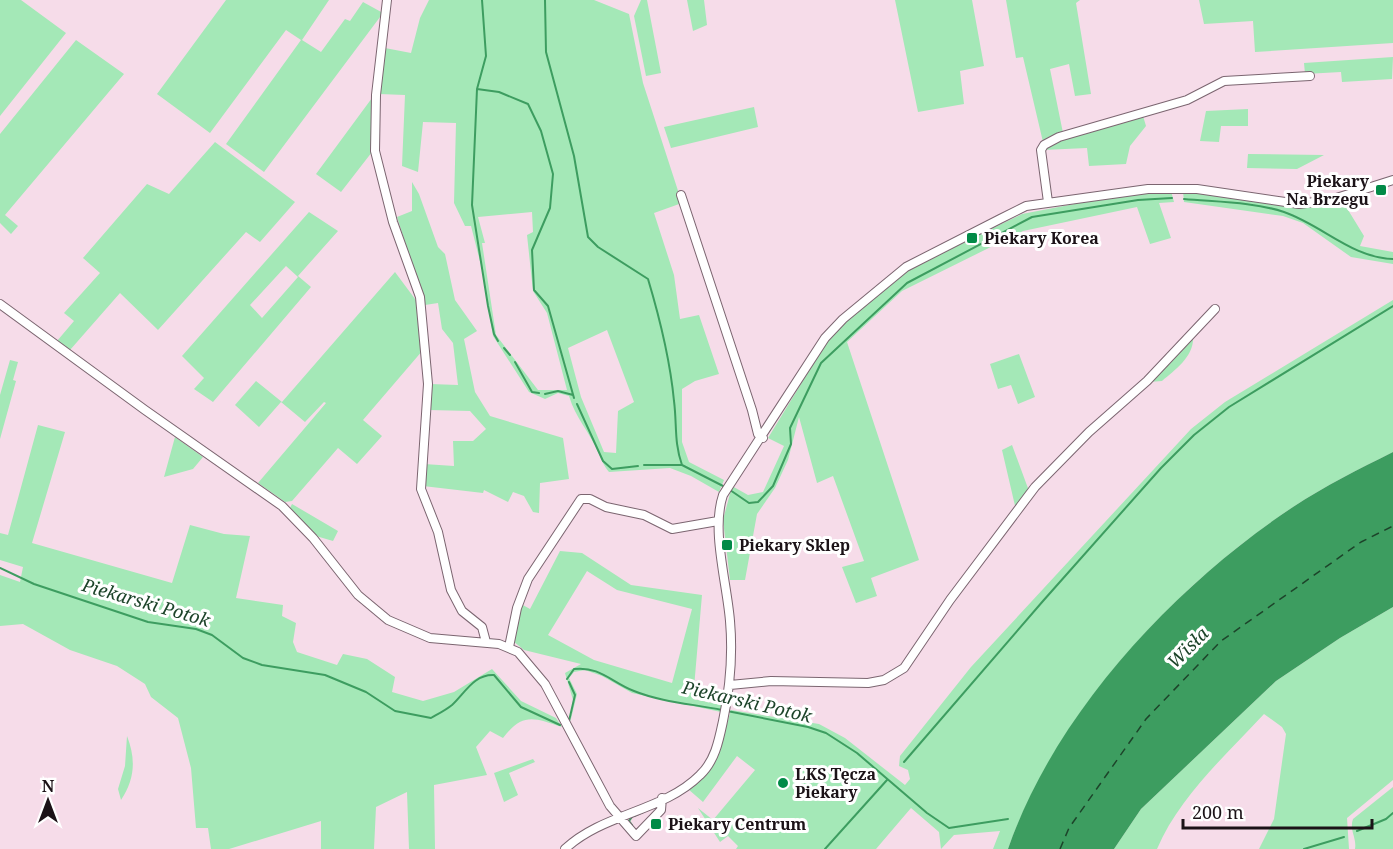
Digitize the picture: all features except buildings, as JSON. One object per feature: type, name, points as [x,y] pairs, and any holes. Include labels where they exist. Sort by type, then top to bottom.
[{"type":"street","points":[[387,0],[376,95],[375,151],[393,222],[420,297],[428,384],[421,489],[438,532],[451,590],[462,611],[482,627],[486,642]]},
{"type":"street","points":[[1048,202],[1041,150],[1044,145],[1059,137],[1187,100],[1224,81],[1310,76]]},
{"type":"street","points":[[565,849],[591,828],[662,798],[693,782],[707,768],[716,748],[730,685],[730,623],[718,521],[723,495],[729,483],[763,438],[825,338],[877,290],[919,259],[1026,206],[1148,189],[1175,188],[1309,204],[1393,180]]},
{"type":"street","points":[[681,195],[753,410],[758,434],[763,438]]},
{"type":"street","points":[[0,304],[282,506],[313,538],[363,600],[388,620],[430,638],[486,642],[509,647],[531,665],[545,684],[618,817],[636,836],[662,810],[662,798]]},
{"type":"street","points":[[730,685],[771,681],[868,683],[884,680],[900,672],[950,600],[1035,487],[1089,432],[1147,381],[1215,309]]},
{"type":"street","points":[[509,647],[517,608],[528,579],[581,499],[591,499],[606,507],[644,515],[672,529],[718,521]]},
{"type":"shaded area","points":[[0,0],[21,0],[66,33],[0,116]]},
{"type":"shaded area","points":[[226,0],[329,0],[302,40],[321,52],[345,19],[350,21],[363,2],[383,13],[264,172],[226,144],[301,40],[286,30],[210,133],[157,94]]},
{"type":"shaded area","points":[[429,0],[594,0],[629,14],[643,83],[682,203],[654,213],[674,275],[680,319],[699,315],[719,374],[695,381],[682,389],[682,442],[689,462],[724,480],[719,492],[691,476],[670,468],[609,472],[575,412],[569,396],[558,393],[545,399],[529,392],[493,336],[482,269],[471,226],[465,226],[454,203],[456,123],[423,122],[418,172],[402,166],[405,95],[379,94],[385,48],[411,53],[420,18]],"holes":[[[532,212],[533,232],[527,235],[533,291],[547,313],[567,390],[538,390],[496,335],[482,243],[485,243],[478,217]],[[607,330],[634,402],[618,411],[616,453],[604,452],[581,397],[568,348]]]},
{"type":"shaded area","points":[[641,0],[647,0],[661,73],[646,76],[634,16]]},
{"type":"shaded area","points":[[687,0],[704,0],[707,25],[693,31]]},
{"type":"shaded area","points":[[895,0],[972,0],[984,66],[960,71],[964,104],[918,112]]},
{"type":"shaded area","points":[[1006,0],[1080,0],[1076,3],[1091,94],[1075,96],[1069,64],[1050,69],[1063,133],[1043,142],[1023,57],[1016,58]]},
{"type":"shaded area","points":[[1199,0],[1393,0],[1393,43],[1255,52],[1253,21],[1204,24]]},
{"type":"shaded area","points":[[76,40],[124,74],[5,215],[18,226],[11,234],[0,223],[0,134]]},
{"type":"shaded area","points":[[1393,57],[1392,79],[1342,82],[1341,72],[1305,74],[1304,63]]},
{"type":"shaded area","points":[[372,98],[372,152],[341,192],[316,174]]},
{"type":"shaded area","points":[[754,107],[758,127],[671,148],[664,127]]},
{"type":"shaded area","points":[[1248,109],[1248,126],[1221,126],[1219,142],[1200,141],[1206,111]]},
{"type":"shaded area","points":[[1143,116],[1146,126],[1130,146],[1126,164],[1089,166],[1087,148],[1043,150],[1059,139]]},
{"type":"shaded area","points":[[215,142],[295,202],[260,242],[246,232],[158,330],[120,293],[70,350],[57,341],[74,321],[64,313],[100,273],[83,258],[147,184],[169,194]]},
{"type":"shaded area","points":[[1248,154],[1324,155],[1297,169],[1247,168]]},
{"type":"shaded area","points":[[412,182],[419,194],[438,247],[445,254],[455,300],[477,331],[464,339],[475,392],[490,416],[563,438],[569,479],[540,483],[539,513],[533,512],[524,496],[513,492],[508,502],[484,490],[483,493],[423,486],[424,464],[454,466],[453,441],[473,441],[486,429],[470,411],[429,410],[430,384],[458,385],[453,343],[442,329],[438,303],[425,305],[397,217],[412,211]]},
{"type":"shaded area","points":[[1171,191],[1174,202],[1159,203],[1171,238],[1150,244],[1137,207],[1023,231],[902,291],[847,342],[919,560],[871,578],[877,596],[856,603],[842,567],[864,561],[833,476],[817,483],[799,417],[788,460],[775,488],[757,514],[745,580],[730,580],[723,520],[732,486],[748,495],[763,492],[784,446],[768,438],[829,338],[870,299],[910,268],[1022,214],[1137,192]]},
{"type":"shaded area","points":[[1183,191],[1308,208],[1342,200],[1364,236],[1360,246],[1393,252],[1393,264],[1351,257],[1303,223],[1283,216],[1184,202]]},
{"type":"shaded area","points":[[309,212],[338,231],[298,276],[311,287],[213,402],[194,389],[204,378],[182,356]],"holes":[[[286,266],[298,277],[262,318],[250,305]]]},
{"type":"shaded area","points":[[395,272],[418,303],[423,350],[363,420],[382,436],[357,464],[338,448],[292,501],[285,502],[258,483],[326,403],[324,402],[305,422],[281,402],[259,427],[235,405],[256,381],[282,402]]},
{"type":"shaded area","points":[[1393,300],[1393,452],[1293,507],[1248,539],[1163,614],[1088,702],[1056,749],[1029,798],[1008,849],[993,849],[1000,831],[954,835],[941,849],[939,832],[911,808],[876,849],[736,849],[738,846],[728,836],[720,842],[698,808],[713,820],[755,770],[737,756],[703,802],[688,789],[712,764],[721,744],[731,710],[819,724],[845,738],[905,785],[910,779],[908,770],[899,766],[900,756],[971,667],[1191,429],[1225,402]]},
{"type":"shaded area","points":[[1193,335],[1191,349],[1184,361],[1162,381],[1149,382]]},
{"type":"shaded area","points":[[1019,354],[1035,397],[1018,404],[1011,385],[998,389],[990,364]]},
{"type":"shaded area","points":[[10,360],[18,362],[13,380],[16,381],[0,439],[0,395]]},
{"type":"shaded area","points":[[38,425],[65,432],[32,543],[172,583],[190,525],[224,534],[250,536],[236,598],[283,605],[282,616],[296,623],[293,642],[297,652],[337,665],[343,654],[367,659],[395,677],[392,692],[423,701],[454,692],[492,669],[521,701],[556,718],[562,727],[530,719],[517,724],[503,738],[490,731],[476,747],[487,775],[434,785],[435,849],[409,849],[407,792],[376,807],[374,849],[321,849],[321,821],[229,849],[211,849],[208,828],[196,828],[191,768],[178,718],[151,697],[145,684],[117,666],[70,650],[23,624],[0,626],[0,575],[20,582],[23,567],[0,560],[0,533],[8,535]]},
{"type":"shaded area","points":[[175,437],[203,457],[193,469],[164,477]]},
{"type":"shaded area","points":[[1012,445],[1029,491],[1016,510],[1002,450]]},
{"type":"shaded area","points":[[292,504],[338,531],[333,541],[316,536],[290,508]]},
{"type":"shaded area","points":[[560,551],[582,553],[631,585],[702,595],[693,699],[722,705],[721,712],[632,693],[602,676],[585,670],[574,672],[569,678],[577,694],[570,723],[573,700],[565,673],[581,664],[524,650],[513,641],[521,604],[530,609]],"holes":[[[587,571],[617,590],[692,609],[672,683],[594,660],[548,635]]]},
{"type":"shaded area","points":[[1393,607],[1393,780],[1347,818],[1349,849],[1259,849],[1274,819],[1286,734],[1282,727],[1264,714],[1204,777],[1166,830],[1157,849],[1114,849],[1141,809],[1276,681],[1340,638]]},
{"type":"shaded area","points":[[127,736],[132,753],[133,769],[121,800],[118,789],[125,766]]},
{"type":"shaded area","points":[[533,759],[535,762],[509,773],[518,795],[504,802],[494,773]]},
{"type":"shaded area","points":[[1393,787],[1393,849],[1355,849],[1353,819]]},
{"type":"water","name":"Wisła","points":[[1393,452],[1393,607],[1340,638],[1276,681],[1141,809],[1114,849],[1008,849],[1029,798],[1056,749],[1087,702],[1163,614],[1205,575],[1293,507]]},
{"type":"waterway","points":[[482,0],[486,56],[477,89],[472,205],[488,306],[494,334],[498,341]]},
{"type":"waterway","points":[[545,0],[546,52],[574,156],[588,237],[598,247],[648,279],[667,354],[679,457],[682,465]]},
{"type":"waterway","points":[[477,89],[499,92],[528,104],[541,131],[553,174],[550,208],[532,250],[534,290],[548,306],[574,398]]},
{"type":"waterway","points":[[730,490],[749,503],[758,502],[773,486],[791,444],[790,428],[821,363],[907,283],[1032,217],[1138,200],[1172,198]]},
{"type":"waterway","points":[[1184,199],[1248,204],[1284,212],[1364,253],[1393,259]]},
{"type":"waterway","points":[[904,762],[1043,601],[1161,468],[1194,435],[1229,407],[1393,306]]},
{"type":"waterway","points":[[504,348],[510,355]]},
{"type":"waterway","points":[[515,362],[532,392],[539,393]]},
{"type":"waterway","points":[[545,394],[558,391],[573,395]]},
{"type":"waterway","points":[[577,404],[603,461],[612,469],[638,466]]},
{"type":"waterway","points":[[644,465],[682,465],[725,487]]},
{"type":"waterway","name":"Piekarski Potok","points":[[0,568],[34,584],[148,622],[196,629],[212,635],[243,658],[262,665],[325,675],[366,692],[395,711],[431,718],[452,705],[475,681],[494,675],[521,707],[560,725]]},
{"type":"waterway","name":"Piekarski Potok","points":[[567,679],[574,669],[591,670],[644,695],[722,710]]},
{"type":"waterway","name":"Piekarski Potok","points":[[569,682],[575,695],[569,721]]},
{"type":"waterway","name":"Piekarski Potok","points":[[727,711],[808,727],[826,733],[857,753],[927,813],[949,828],[1008,819]]},
{"type":"waterway","points":[[825,849],[887,780]]},
{"type":"waterway","points":[[634,816],[643,812]]},
{"type":"waterway","points":[[1357,831],[1386,819],[1393,813]]},
{"type":"waterway","points":[[632,817],[629,821],[632,825]]},
{"type":"waterway","points":[[1304,849],[1344,837]]},
{"type":"ferry route","points":[[1060,849],[1069,828],[1146,719],[1221,641],[1361,542],[1393,526]]},
{"type":"place","name":"Piekary Na Brzegu","points":[[1381,190]]},
{"type":"place","name":"Piekary Korea","points":[[972,238]]},
{"type":"place","name":"Piekary Sklep","points":[[727,545]]},
{"type":"place","name":"LKS Tęcza Piekary","points":[[783,783]]},
{"type":"place","name":"Piekary Centrum","points":[[656,824]]}]
